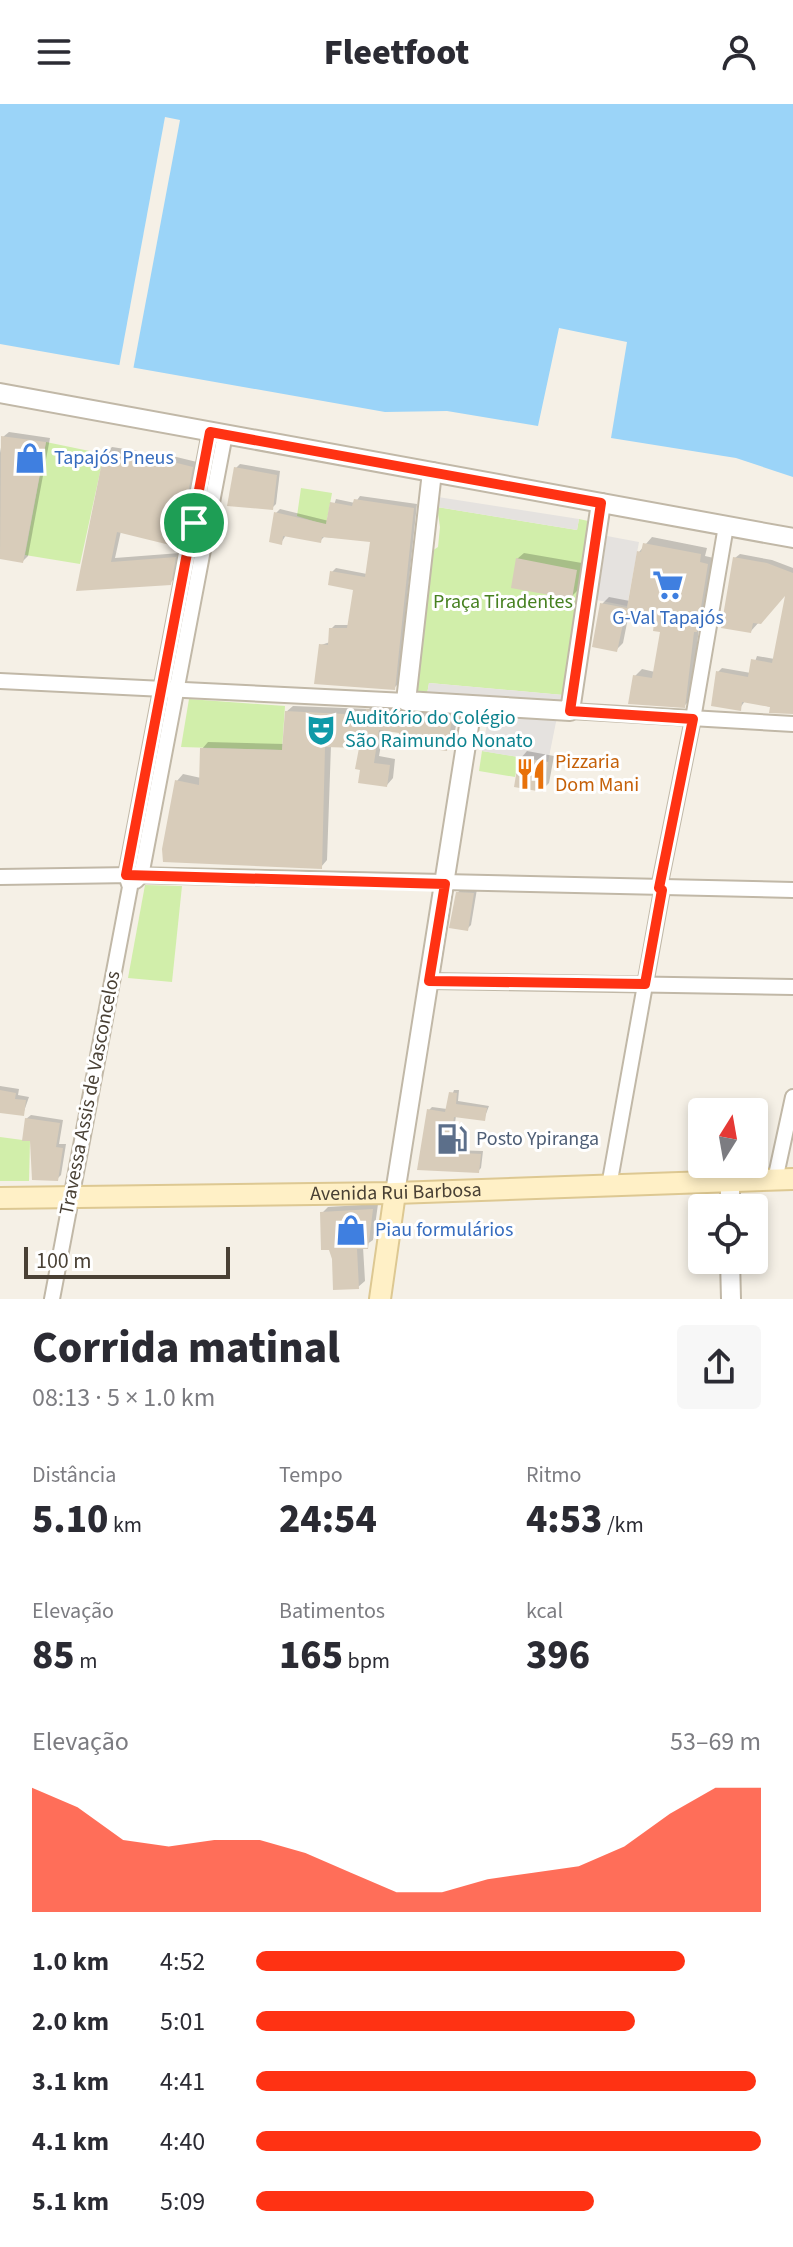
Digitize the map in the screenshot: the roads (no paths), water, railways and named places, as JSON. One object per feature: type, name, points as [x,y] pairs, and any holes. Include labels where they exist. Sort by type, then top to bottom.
[{"type":"main road","name":"Avenida Rui Barbosa","points":[[0,1198],[395,1193],[784,1180]]},
{"type":"main road","points":[[380,1299],[395,1193]]},
{"type":"street","points":[[0,393],[793,538]]},
{"type":"street","name":"Travessa Assis de Vasconcelos","points":[[52,1299],[69,1197],[218,433]]},
{"type":"street","points":[[406,701],[432,472]]},
{"type":"street","points":[[570,711],[601,503]]},
{"type":"street","points":[[609,1186],[662,890],[659,888],[693,719],[726,526]]},
{"type":"street","points":[[0,681],[793,724]]},
{"type":"street","points":[[395,1193],[472,707]]},
{"type":"street","points":[[0,877],[793,890]]},
{"type":"street","points":[[429,981],[793,987]]},
{"type":"street","points":[[784,1180],[793,1097]]},
{"type":"street","points":[[730,1183],[730,1194]]},
{"type":"street","points":[[730,1274],[731,1299]]},
{"type":"water","points":[[0,104],[793,104],[793,477],[736,458],[611,438],[627,342],[559,328],[538,426],[447,411],[385,412],[0,344]]},
{"type":"place","name":"Tapajós Pneus","points":[[30,458]]},
{"type":"place","name":"G-Val Tapajós","points":[[668,585]]},
{"type":"place","name":"Auditório do Colégio São Raimundo Nonato","points":[[321,730]]},
{"type":"place","name":"Pizzaria Dom Mani","points":[[531,774]]},
{"type":"place","name":"Posto Ypiranga","points":[[452,1139]]},
{"type":"place","name":"Piau formulários","points":[[351,1230]]},
{"type":"park label","name":"Praça Tiradentes","points":[[503,602]]}]
